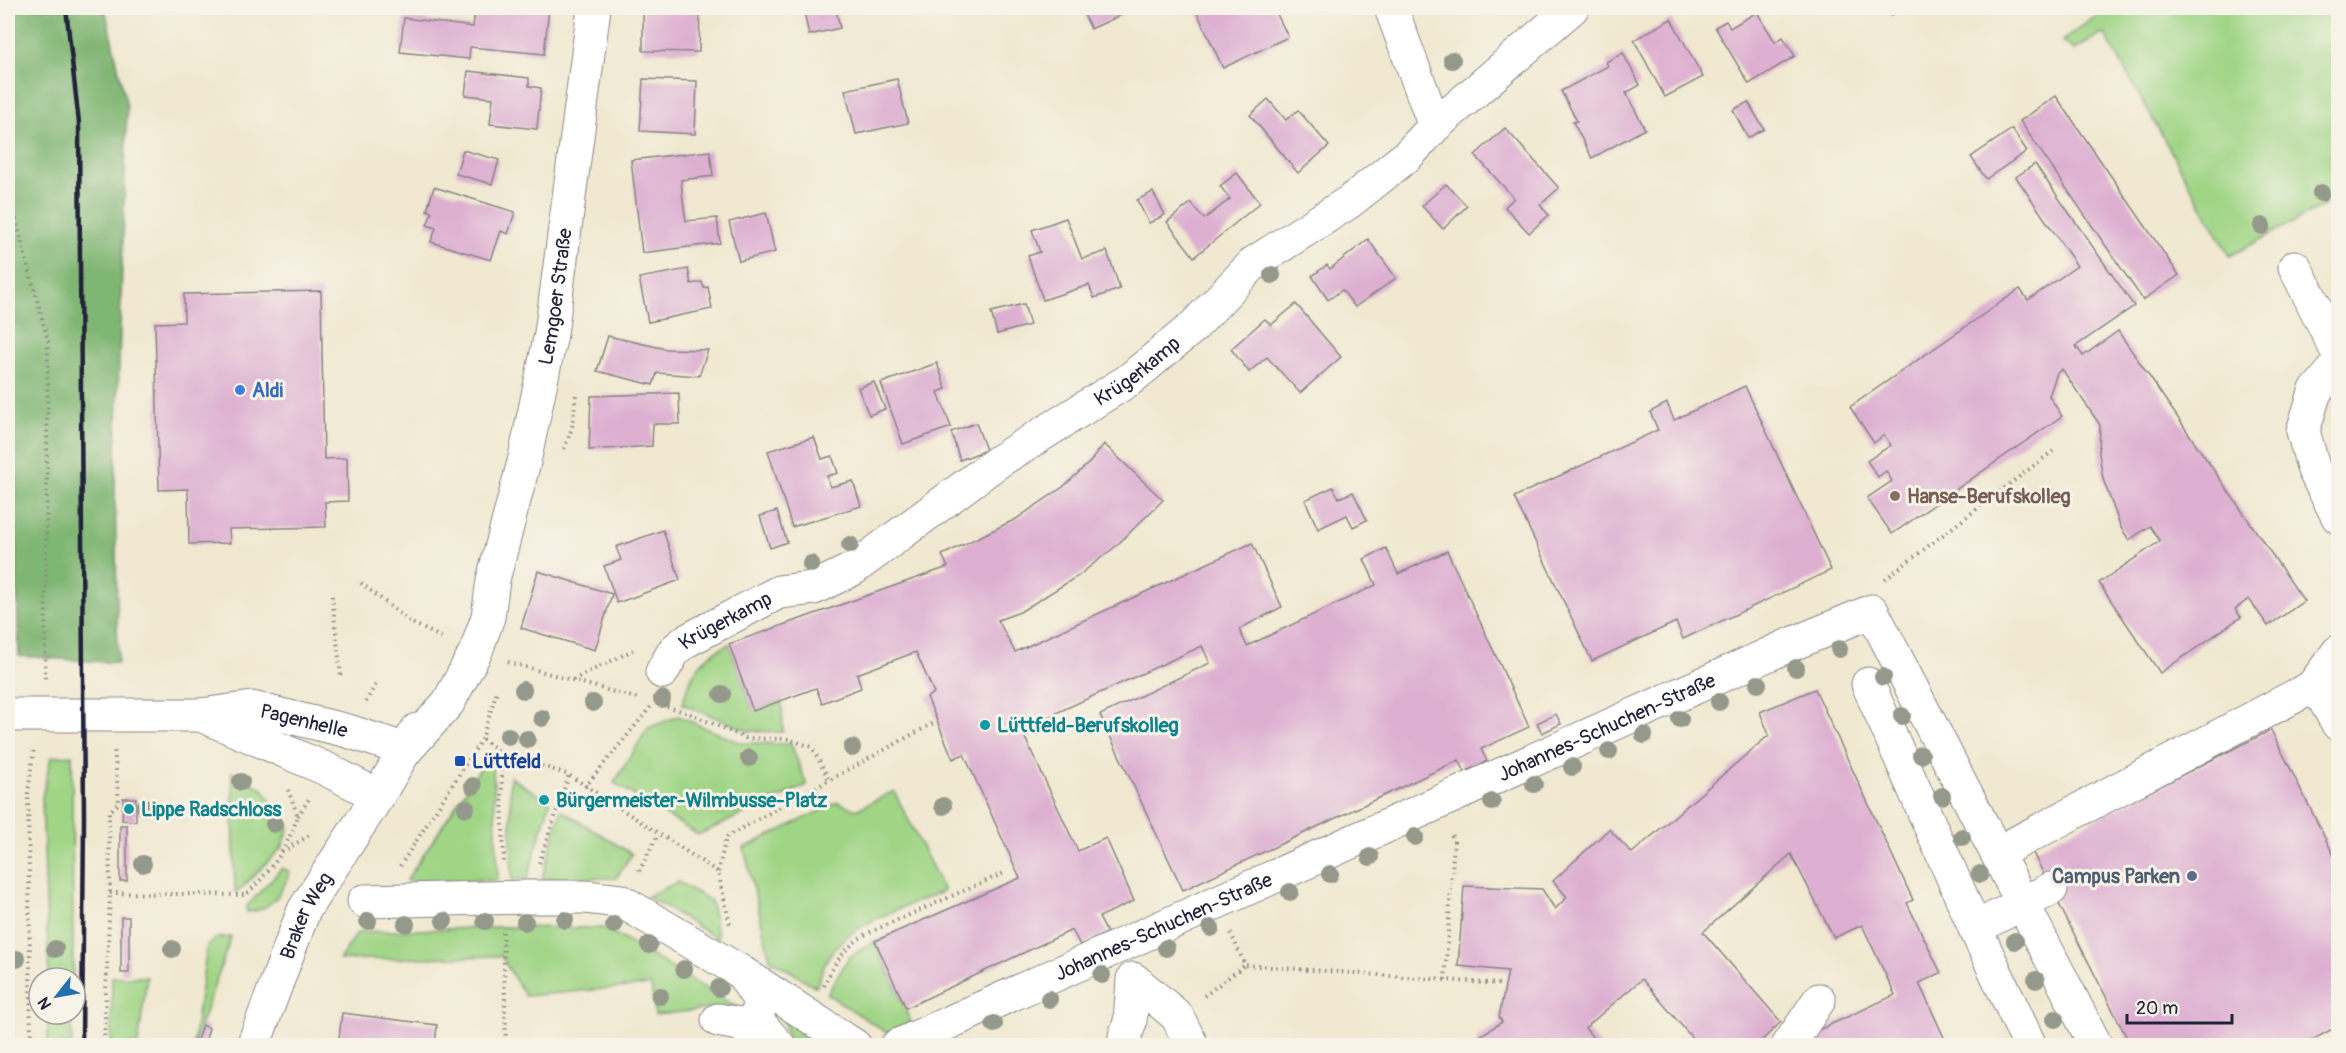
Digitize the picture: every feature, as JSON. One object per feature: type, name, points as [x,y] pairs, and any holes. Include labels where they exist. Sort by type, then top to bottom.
[{"type":"street","name":"Lemgoer Straße","points":[[406,750],[448,703],[476,651],[488,617],[493,580],[524,462],[551,334],[594,8]]},
{"type":"street","points":[[1391,8],[1435,126]]},
{"type":"street","name":"Krügerkamp","points":[[662,672],[674,651],[686,641],[779,592],[814,588],[853,569],[999,461],[1129,380],[1192,327],[1254,263],[1349,202],[1407,156],[1435,126],[1572,8]]},
{"type":"street","points":[[2295,267],[2338,352]]},
{"type":"street","points":[[2338,365],[2315,392],[2303,431],[2314,470],[2338,517]]},
{"type":"street","name":"Lemgoer Straße","points":[[378,795],[406,750],[461,647],[493,580]]},
{"type":"street","points":[[1872,611],[1997,854],[2037,896],[2096,1046]]},
{"type":"street","name":"Johannes-Schuchen-Straße","points":[[897,1046],[1774,652],[1872,611]]},
{"type":"street","points":[[1997,854],[2312,687],[2338,652]]},
{"type":"street","points":[[1868,684],[1975,928],[2030,1046]]},
{"type":"street","points":[[2312,687],[2325,699],[2338,724]]},
{"type":"street","name":"Pagenhelle","points":[[8,715],[43,703],[121,715],[201,715],[252,708],[348,731],[406,750]]},
{"type":"street","name":"Pagenhelle","points":[[201,715],[326,769],[378,795]]},
{"type":"street","name":"Braker Weg","points":[[253,1046],[304,910],[378,795]]},
{"type":"street","points":[[1975,928],[2037,896]]},
{"type":"street","points":[[364,902],[511,897],[585,897],[621,901],[740,967],[855,1046]]},
{"type":"street","points":[[1119,946],[1133,979],[1130,1022],[1125,1036]]},
{"type":"street","points":[[740,967],[760,1001],[757,1021],[777,1046]]},
{"type":"street","points":[[1133,979],[1178,1016],[1192,1046]]},
{"type":"street","points":[[1788,1046],[1819,1000]]},
{"type":"street","points":[[718,1020],[739,1024],[777,1046]]},
{"type":"path","points":[[8,190],[48,340],[43,703],[28,793],[31,1046]]},
{"type":"path","points":[[1872,611],[1885,579],[2053,451]]},
{"type":"path","points":[[362,582],[411,623],[461,647]]},
{"type":"path","points":[[332,596],[341,677]]},
{"type":"path","points":[[501,660],[689,713],[745,738],[788,739],[812,747],[828,778]]},
{"type":"path","points":[[399,868],[482,739],[495,703],[498,682]]},
{"type":"path","points":[[585,787],[653,703]]},
{"type":"path","points":[[104,1042],[110,893],[109,812],[118,803],[114,749],[121,715]]},
{"type":"path","points":[[740,967],[718,872],[726,837],[828,778],[937,720]]},
{"type":"path","points":[[482,739],[501,752],[569,775],[718,872]]},
{"type":"path","points":[[103,749],[126,748]]},
{"type":"path","points":[[34,749],[46,749]]},
{"type":"path","points":[[501,752],[511,897],[506,1046]]},
{"type":"path","points":[[511,897],[569,775]]},
{"type":"path","points":[[110,893],[246,894],[277,863],[286,849],[298,816],[283,784]]},
{"type":"path","points":[[621,901],[658,835]]},
{"type":"path","points":[[1445,980],[1454,842]]},
{"type":"path","points":[[810,1016],[835,961],[849,945],[868,933],[1004,873]]},
{"type":"path","points":[[1178,1016],[1245,964],[1500,984]]},
{"type":"green space","points":[[8,8],[105,8],[127,107],[115,490],[118,663],[19,656],[10,324],[8,321]]},
{"type":"green space","points":[[2107,8],[2338,8],[2338,198],[2230,256],[2104,33],[2074,50],[2062,41]]},
{"type":"green space","points":[[729,644],[753,710],[782,700],[783,732],[749,731],[682,704],[689,683],[703,661]]},
{"type":"green space","points":[[678,716],[741,743],[791,744],[807,785],[698,835],[614,783],[648,728]]},
{"type":"green space","points":[[72,755],[73,966],[49,966],[42,797],[51,757]]},
{"type":"green space","points":[[485,761],[493,767],[498,880],[406,881]]},
{"type":"green space","points":[[232,772],[263,789],[289,828],[282,847],[239,891],[235,892]]},
{"type":"green space","points":[[510,777],[550,802],[527,879],[512,880]]},
{"type":"green space","points":[[894,791],[944,891],[883,916],[854,932],[841,942],[829,957],[816,987],[770,959],[744,848],[838,802],[856,810]]},
{"type":"green space","points":[[561,810],[632,854],[616,878],[542,879]]},
{"type":"green space","points":[[282,868],[290,872],[275,900],[263,908],[247,912],[246,907]]},
{"type":"green space","points":[[678,882],[711,901],[718,939],[647,896]]},
{"type":"green space","points":[[503,927],[605,928],[735,1006],[655,1015],[651,985],[525,996],[501,956],[339,960],[358,932]]},
{"type":"green space","points":[[231,937],[193,1045],[207,946],[217,938]]},
{"type":"green space","points":[[875,941],[911,1022],[887,1033],[827,994],[849,957]]},
{"type":"green space","points":[[112,977],[147,977],[138,1045],[111,1045]]},
{"type":"green space","points":[[783,1016],[829,1045],[798,1045],[787,1039]]},
{"type":"green space","points":[[48,1026],[72,1026],[72,1045],[48,1045]]},
{"type":"building","points":[[475,8],[549,8],[544,54],[470,47],[469,59],[400,52],[404,18],[473,27]]},
{"type":"building","points":[[643,8],[700,8],[699,52],[643,51]]},
{"type":"building","points":[[803,8],[844,8],[836,10],[840,28],[809,35]]},
{"type":"building","points":[[1081,8],[1136,8],[1091,29]]},
{"type":"building","points":[[1195,8],[1274,8],[1288,37],[1223,68]]},
{"type":"building","points":[[1886,8],[1902,8],[1891,15]]},
{"type":"building","points":[[1757,12],[1775,42],[1783,37],[1795,56],[1749,84],[1715,27],[1726,21],[1730,28]]},
{"type":"building","points":[[1671,19],[1703,77],[1665,97],[1634,40]]},
{"type":"building","points":[[1623,53],[1640,85],[1626,93],[1645,129],[1592,158],[1573,122],[1577,121],[1561,91],[1608,66],[1606,62]]},
{"type":"building","points":[[468,71],[529,78],[529,86],[541,88],[537,129],[490,124],[493,98],[465,95]]},
{"type":"building","points":[[643,79],[697,81],[695,134],[640,131]]},
{"type":"building","points":[[897,79],[908,123],[856,134],[845,90]]},
{"type":"building","points":[[2056,96],[2179,275],[2143,300],[2020,121]]},
{"type":"building","points":[[1268,99],[1286,120],[1298,110],[1329,146],[1298,173],[1250,115]]},
{"type":"building","points":[[1748,102],[1764,129],[1748,138],[1733,110]]},
{"type":"building","points":[[1505,128],[1559,188],[1540,205],[1549,215],[1529,233],[1505,207],[1514,198],[1475,155]]},
{"type":"building","points":[[2012,129],[2027,151],[1986,179],[1971,157]]},
{"type":"building","points":[[463,150],[499,160],[492,184],[456,174]]},
{"type":"building","points":[[710,151],[713,176],[681,180],[683,201],[686,221],[717,218],[720,243],[642,253],[631,160]]},
{"type":"building","points":[[2035,164],[2134,306],[2076,346],[2083,356],[2118,331],[2304,601],[2268,626],[2249,599],[2235,609],[2241,617],[2160,673],[2099,583],[2160,541],[2150,526],[2129,540],[2121,528],[2103,479],[2099,453],[2100,425],[2062,369],[2057,373],[2049,396],[2062,416],[1892,534],[1867,498],[1892,481],[1886,471],[1878,477],[1867,461],[1891,445],[1884,435],[1874,443],[1850,407],[2020,289],[2028,300],[2077,266],[2016,177]]},
{"type":"building","points":[[1237,173],[1260,203],[1194,257],[1167,222],[1191,203],[1204,219],[1230,199],[1220,186]]},
{"type":"building","points":[[1446,184],[1467,206],[1443,229],[1422,206]]},
{"type":"building","points":[[434,187],[515,212],[508,234],[501,231],[491,260],[431,242],[436,228],[427,225],[432,212],[427,210]]},
{"type":"building","points":[[1153,192],[1165,215],[1149,223],[1137,200]]},
{"type":"building","points":[[766,213],[775,252],[739,261],[729,222]]},
{"type":"building","points":[[1066,218],[1082,259],[1107,251],[1120,289],[1094,298],[1089,285],[1043,300],[1028,256],[1040,252],[1032,230]]},
{"type":"building","points":[[1368,239],[1396,278],[1355,307],[1342,290],[1328,300],[1312,276],[1327,265],[1330,269]]},
{"type":"building","points":[[688,269],[691,284],[702,282],[704,288],[708,287],[712,309],[648,322],[639,278]]},
{"type":"building","name":"Aldi","points":[[321,291],[324,459],[347,458],[348,501],[325,502],[326,527],[229,529],[230,543],[189,544],[188,489],[159,490],[155,323],[184,322],[184,294]]},
{"type":"building","points":[[1024,304],[1030,325],[997,334],[991,312]]},
{"type":"building","points":[[1296,304],[1341,357],[1300,393],[1267,357],[1249,372],[1231,349],[1265,319],[1271,325]]},
{"type":"building","points":[[608,336],[666,349],[708,350],[699,376],[657,373],[653,385],[597,371]]},
{"type":"building","points":[[937,363],[946,389],[938,392],[951,427],[903,444],[881,383]]},
{"type":"building","points":[[874,382],[885,409],[869,415],[858,388]]},
{"type":"building","points":[[1745,386],[1831,570],[1683,639],[1676,622],[1592,661],[1514,497],[1658,430],[1650,412],[1667,403],[1674,420]]},
{"type":"building","points":[[679,393],[680,424],[653,424],[652,446],[589,450],[591,396]]},
{"type":"building","points":[[976,423],[986,450],[960,460],[951,432]]},
{"type":"building","points":[[814,437],[822,459],[832,456],[838,473],[827,476],[830,487],[853,481],[861,506],[792,527],[768,451]]},
{"type":"building","points":[[1104,444],[1163,500],[1115,547],[1078,576],[1020,612],[998,620],[1015,652],[1252,543],[1282,607],[1239,629],[1247,646],[1376,585],[1364,559],[1386,548],[1398,574],[1447,551],[1529,727],[1481,749],[1487,761],[1465,772],[1459,760],[1183,890],[1100,715],[1210,663],[1202,646],[1021,729],[1078,851],[1106,838],[1134,901],[1099,917],[1107,933],[1080,945],[1072,930],[906,1008],[875,941],[1020,878],[964,754],[953,759],[927,697],[934,693],[916,652],[857,674],[861,688],[822,703],[816,688],[753,711],[729,644],[948,567],[942,555],[1016,519],[1063,487],[1090,462]]},
{"type":"building","points":[[1333,487],[1339,498],[1353,492],[1367,520],[1353,527],[1347,515],[1318,529],[1305,500]]},
{"type":"building","points":[[777,511],[787,542],[770,548],[760,516]]},
{"type":"building","points":[[663,530],[680,580],[617,603],[604,566],[621,560],[616,547]]},
{"type":"building","points":[[538,571],[612,594],[595,650],[521,628]]},
{"type":"building","points":[[1815,689],[1913,900],[1907,903],[1941,973],[1919,983],[1948,1046],[1815,1046],[1810,1034],[1895,995],[1862,925],[1834,938],[1791,854],[1703,932],[1781,1022],[1756,1046],[1699,1046],[1642,979],[1585,1028],[1600,1046],[1478,1046],[1475,1039],[1502,1022],[1499,1017],[1508,971],[1458,966],[1464,886],[1542,889],[1555,909],[1567,897],[1553,881],[1609,829],[1632,853],[1769,735],[1760,712]]},
{"type":"building","points":[[1556,714],[1561,724],[1542,733],[1537,723]]},
{"type":"building","name":"Campus Parken","points":[[2271,730],[2338,864],[2338,1026],[2301,1046],[2131,1046],[2032,851]]},
{"type":"building","name":"Lippe Radschloss","points":[[123,798],[136,798],[136,821],[122,820]]},
{"type":"building","points":[[120,825],[127,825],[127,881],[120,881]]},
{"type":"building","points":[[121,917],[129,917],[129,973],[121,973]]},
{"type":"building","points":[[342,1013],[437,1025],[435,1046],[338,1046]]},
{"type":"building","points":[[202,1025],[209,1028],[204,1046],[195,1046]]},
{"type":"railway","points":[[66,8],[79,123],[84,817],[82,1046]]},
{"type":"place","name":"Aldi","points":[[240,390]]},
{"type":"place","name":"Hanse-Berufskolleg","points":[[1895,496]]},
{"type":"place","name":"Lüttfeld-Berufskolleg","points":[[985,725]]},
{"type":"place","name":"Lüttfeld","points":[[460,761]]},
{"type":"place","name":"Bürgermeister-Wilmbusse-Platz","points":[[544,800]]},
{"type":"place","name":"Lippe Radschloss","points":[[129,809]]},
{"type":"place","name":"Campus Parken","points":[[2192,876]]}]
